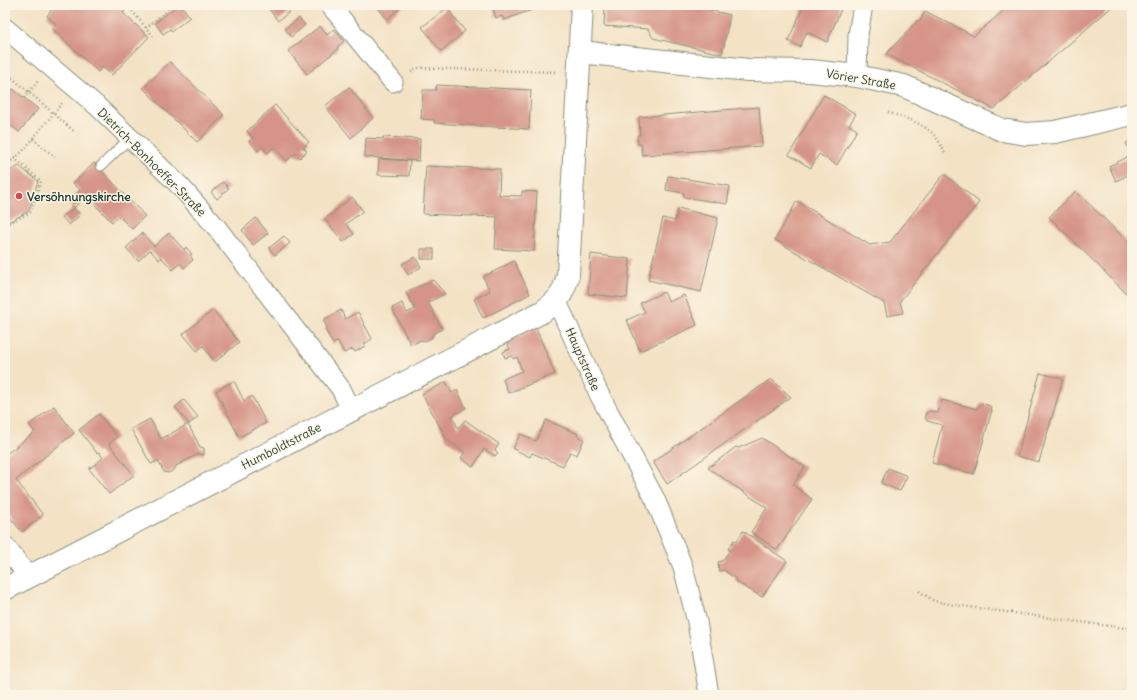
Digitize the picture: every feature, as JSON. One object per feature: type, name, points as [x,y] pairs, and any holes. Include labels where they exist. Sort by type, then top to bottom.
[{"type":"street","points":[[330,5],[393,82]]},
{"type":"street","points":[[557,302],[565,289],[568,275],[582,5]]},
{"type":"street","points":[[857,76],[858,35],[863,5]]},
{"type":"street","name":"Dietrich-Bonhoeffer-Straße","points":[[5,28],[75,88],[180,186],[217,228],[341,389],[351,409]]},
{"type":"street","name":"Vörier Straße","points":[[580,52],[748,70],[810,71],[857,76],[904,86],[1002,130],[1026,134],[1055,132],[1132,114]]},
{"type":"street","name":"Humboldtstraße","points":[[12,584],[536,315],[557,302]]},
{"type":"street","name":"Hauptstraße","points":[[557,302],[600,396],[655,499],[683,567],[697,622],[709,695]]},
{"type":"street","points":[[5,546],[12,584]]},
{"type":"lane","points":[[100,166],[130,138]]},
{"type":"path","points":[[127,5],[153,36]]},
{"type":"path","points":[[146,28],[168,10]]},
{"type":"path","points":[[393,82],[419,68],[559,72]]},
{"type":"path","points":[[9,75],[75,132]]},
{"type":"path","points":[[5,166],[22,152],[75,88]]},
{"type":"path","points":[[888,112],[924,126],[933,132],[941,143],[945,154]]},
{"type":"path","points":[[33,139],[55,157]]},
{"type":"path","points":[[5,225],[31,212],[41,181],[14,158]]},
{"type":"path","points":[[919,591],[934,600],[954,605],[1132,629]]},
{"type":"building","points":[[55,5],[119,5],[125,11],[123,13],[149,37],[112,75],[102,67],[98,72],[52,28],[56,24],[47,16]]},
{"type":"building","points":[[178,5],[181,5],[190,17],[172,31],[170,29],[163,34],[155,23]]},
{"type":"building","points":[[266,5],[298,5],[278,21]]},
{"type":"building","points":[[376,5],[404,5],[387,19]]},
{"type":"building","points":[[492,5],[532,5],[534,9],[504,20],[502,16],[496,18]]},
{"type":"building","points":[[605,5],[689,5],[730,15],[722,54],[653,38],[648,29],[604,26]]},
{"type":"building","points":[[804,5],[837,5],[842,7],[827,42],[807,32],[800,47],[788,41]]},
{"type":"building","points":[[1010,5],[1114,5],[994,109],[886,54],[918,20],[920,21],[925,11],[974,36]]},
{"type":"building","points":[[447,8],[465,31],[441,51],[422,27]]},
{"type":"building","points":[[299,18],[305,25],[291,37],[285,29]]},
{"type":"building","points":[[320,26],[327,35],[334,29],[344,41],[337,47],[338,49],[307,74],[288,51]]},
{"type":"building","points":[[170,62],[224,115],[197,142],[143,88]]},
{"type":"building","points":[[437,85],[531,90],[529,129],[434,123],[435,120],[421,119],[423,90],[436,90]]},
{"type":"building","points":[[349,87],[373,118],[351,138],[325,106]]},
{"type":"building","points":[[13,89],[38,109],[19,132],[5,121],[5,98]]},
{"type":"building","points":[[824,95],[856,114],[849,125],[857,130],[837,165],[819,154],[811,168],[789,155]]},
{"type":"building","points":[[275,105],[309,142],[303,147],[307,151],[300,158],[295,153],[287,161],[274,147],[268,153],[262,147],[258,151],[249,141],[253,138],[247,131]]},
{"type":"building","points":[[759,107],[762,146],[642,155],[641,144],[638,144],[637,135],[640,135],[639,117]]},
{"type":"building","points":[[383,137],[420,139],[419,161],[365,157],[366,138],[383,139]]},
{"type":"building","points":[[1129,141],[1132,146],[1132,150],[1130,151],[1126,143]]},
{"type":"building","points":[[1132,155],[1132,173],[1116,181],[1109,166]]},
{"type":"building","points":[[379,159],[410,161],[409,176],[378,175]]},
{"type":"building","points":[[94,163],[145,216],[132,229],[119,216],[112,222],[86,196],[74,208],[68,202],[80,190],[73,183]]},
{"type":"building","name":"Versöhnungskirche","points":[[19,166],[38,181],[29,211],[5,224],[5,167],[10,171]]},
{"type":"building","points":[[426,166],[500,169],[499,195],[522,196],[522,191],[537,192],[534,251],[495,249],[497,217],[423,214]]},
{"type":"building","points":[[944,174],[979,202],[900,301],[903,313],[887,316],[884,303],[775,240],[797,201],[870,245],[890,242]]},
{"type":"building","points":[[668,176],[730,186],[727,204],[684,197],[684,193],[666,190]]},
{"type":"building","points":[[223,182],[229,188],[217,199],[211,192]]},
{"type":"building","points":[[1076,191],[1132,246],[1132,299],[1049,217]]},
{"type":"building","points":[[352,197],[363,211],[346,224],[354,234],[343,242],[325,219]]},
{"type":"building","points":[[74,208],[80,215],[69,225],[62,217]]},
{"type":"building","points":[[678,208],[718,218],[701,292],[648,280],[663,218],[675,221]]},
{"type":"building","points":[[256,218],[268,233],[253,245],[242,230]]},
{"type":"building","points":[[142,233],[154,246],[169,233],[184,250],[186,247],[192,254],[190,255],[193,260],[184,268],[180,263],[173,270],[161,257],[159,260],[150,250],[138,261],[126,248]]},
{"type":"building","points":[[284,236],[290,243],[275,255],[269,248]]},
{"type":"building","points":[[421,249],[434,249],[434,259],[421,259]]},
{"type":"building","points":[[591,254],[630,259],[627,298],[588,294]]},
{"type":"building","points":[[415,257],[421,267],[408,275],[402,264]]},
{"type":"building","points":[[514,261],[530,294],[483,318],[474,299],[490,291],[483,277]]},
{"type":"building","points":[[433,280],[445,294],[428,302],[442,329],[433,334],[431,338],[425,341],[421,340],[411,345],[392,308],[402,303],[407,313],[415,309],[406,292]]},
{"type":"building","points":[[664,292],[669,302],[684,295],[697,325],[640,351],[627,320],[645,312],[640,303]]},
{"type":"building","points":[[213,310],[239,342],[215,362],[203,346],[197,351],[183,334]]},
{"type":"building","points":[[341,310],[345,319],[358,312],[372,339],[364,344],[365,346],[355,352],[353,349],[344,353],[338,341],[333,344],[325,329],[327,328],[323,320]]},
{"type":"building","points":[[536,328],[555,374],[508,393],[503,379],[522,371],[517,357],[514,359],[512,356],[505,358],[503,352],[510,349],[507,343]]},
{"type":"building","points":[[1040,373],[1063,379],[1039,462],[1017,456]]},
{"type":"building","points":[[771,379],[791,397],[667,484],[653,462]]},
{"type":"building","points":[[234,381],[244,401],[252,396],[266,423],[239,437],[216,391]]},
{"type":"building","points":[[446,382],[452,393],[457,390],[466,408],[452,416],[458,428],[465,420],[499,444],[495,450],[498,453],[495,456],[484,449],[473,467],[461,458],[465,452],[447,440],[422,394]]},
{"type":"building","points":[[184,400],[198,417],[189,424],[175,407]]},
{"type":"building","points":[[942,400],[977,409],[982,403],[990,406],[992,410],[974,474],[932,463],[942,425],[927,421],[925,417],[926,413],[930,411],[938,413]]},
{"type":"building","points":[[54,406],[74,433],[16,480],[43,515],[22,532],[5,511],[5,455],[35,432],[29,425]]},
{"type":"building","points":[[99,414],[117,437],[109,444],[134,475],[109,494],[89,469],[103,458],[99,452],[97,453],[79,430]]},
{"type":"building","points":[[150,419],[161,439],[188,424],[200,447],[204,448],[204,455],[198,454],[176,466],[175,469],[169,473],[164,472],[158,461],[151,464],[131,429]]},
{"type":"building","points":[[546,420],[578,434],[577,436],[584,439],[577,455],[570,452],[563,466],[532,453],[530,457],[513,449],[520,434],[536,441]]},
{"type":"building","points":[[762,438],[805,467],[793,485],[812,499],[777,550],[751,532],[767,508],[708,468],[736,447],[739,448]]},
{"type":"building","points":[[888,468],[907,476],[900,491],[881,483]]},
{"type":"building","points":[[743,531],[787,561],[762,597],[735,581],[736,579],[724,570],[719,571],[718,562],[722,561],[730,550],[728,549],[734,540],[736,542]]},
{"type":"place","name":"Versöhnungskirche","points":[[19,196]]}]
